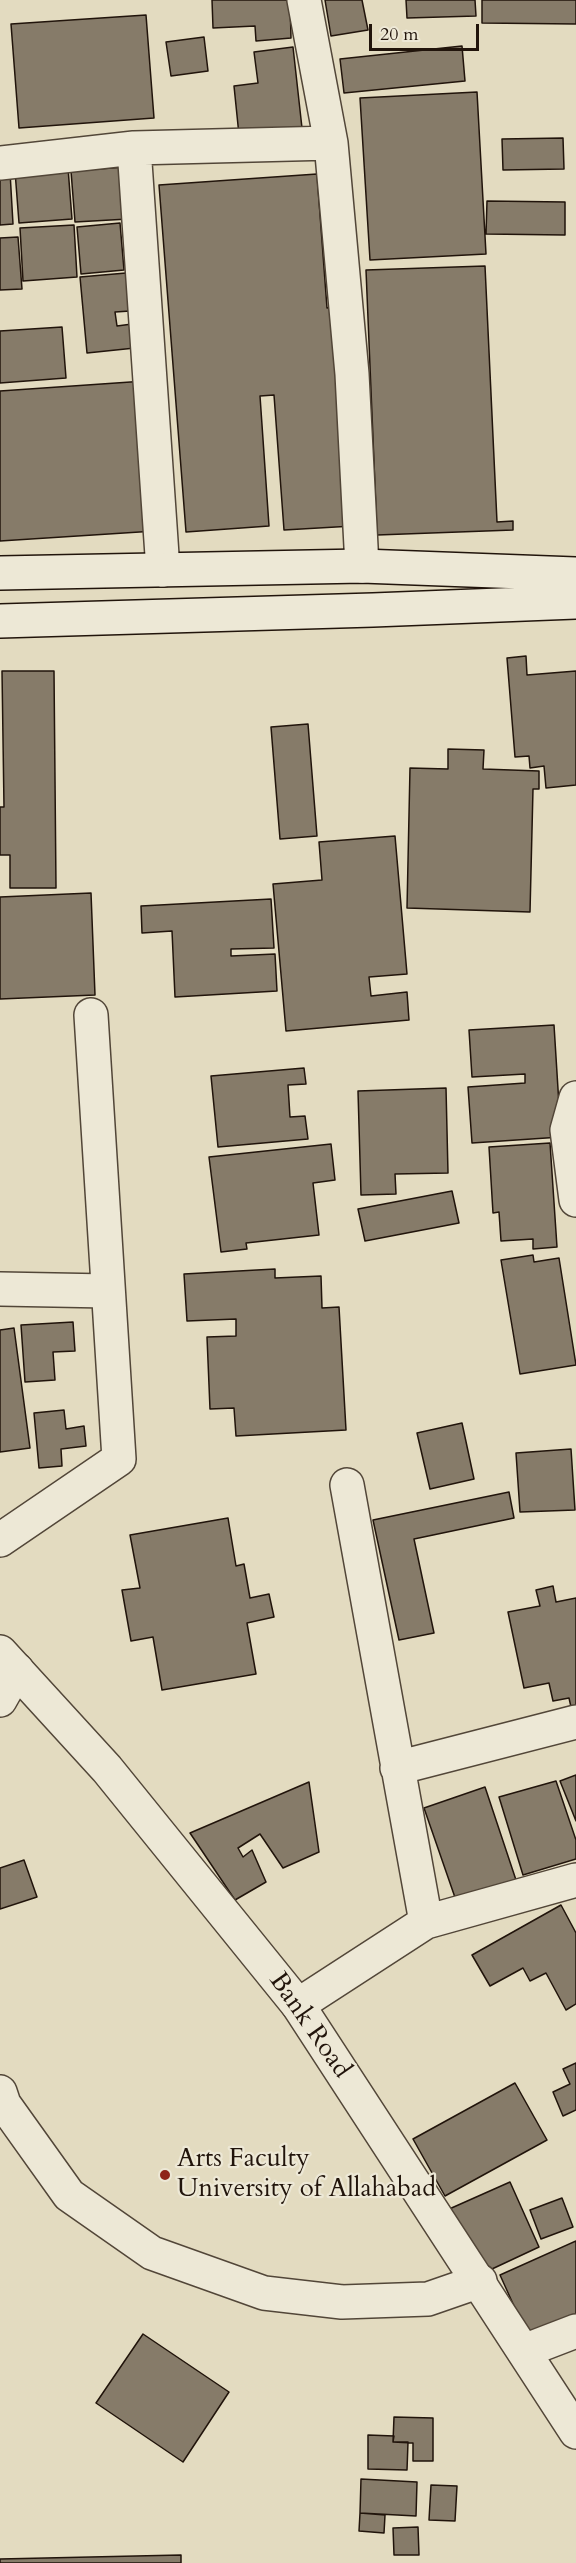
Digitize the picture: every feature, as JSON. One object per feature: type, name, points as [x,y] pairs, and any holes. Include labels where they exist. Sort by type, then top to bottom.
[{"type":"street","points":[[304,0],[331,143],[352,374],[362,566]]},
{"type":"street","points":[[0,164],[134,148],[331,143]]},
{"type":"street","points":[[134,148],[163,570]]},
{"type":"street","points":[[0,573],[362,566],[576,574]]},
{"type":"street","points":[[0,621],[576,602]]},
{"type":"street","points":[[0,1540],[118,1459],[91,1015]]},
{"type":"street","points":[[576,1098],[567,1130],[576,1200]]},
{"type":"street","points":[[0,1290],[108,1291]]},
{"type":"street","points":[[347,1485],[426,1922]]},
{"type":"street","points":[[0,1700],[8,1661]]},
{"type":"street","name":"Bank Road","points":[[8,1661],[107,1769],[298,2005],[480,2281],[576,2432]]},
{"type":"street","points":[[398,1768],[576,1722]]},
{"type":"street","points":[[298,2005],[426,1922],[574,1884]]},
{"type":"street","points":[[0,2092],[4,2104],[69,2195],[152,2253],[264,2293],[342,2302],[428,2299],[480,2281]]},
{"type":"street","points":[[524,2351],[576,2331]]},
{"type":"building","points":[[212,0],[290,0],[291,38],[256,41],[255,26],[213,28]]},
{"type":"building","points":[[325,0],[362,0],[368,30],[331,36]]},
{"type":"building","points":[[406,0],[475,0],[476,16],[407,18]]},
{"type":"building","points":[[482,0],[576,0],[576,24],[482,23]]},
{"type":"building","points":[[146,15],[154,118],[19,128],[11,24]]},
{"type":"building","points":[[204,37],[208,71],[171,76],[166,42]]},
{"type":"building","points":[[462,46],[465,81],[344,93],[340,59]]},
{"type":"building","points":[[293,47],[302,128],[239,135],[234,86],[258,83],[254,52]]},
{"type":"building","points":[[477,92],[486,254],[370,260],[360,98]]},
{"type":"building","points":[[563,138],[564,169],[503,170],[502,139]]},
{"type":"building","points":[[125,167],[128,219],[75,222],[71,171]]},
{"type":"building","points":[[68,168],[72,219],[19,223],[15,171]]},
{"type":"building","points":[[10,172],[13,224],[0,225],[0,173]]},
{"type":"building","points":[[317,174],[327,308],[337,307],[353,526],[284,530],[274,395],[260,396],[269,526],[186,532],[159,185]]},
{"type":"building","points":[[487,201],[565,202],[565,235],[486,234]]},
{"type":"building","points":[[120,223],[124,270],[81,274],[77,227]]},
{"type":"building","points":[[74,225],[77,277],[23,281],[20,228]]},
{"type":"building","points":[[18,237],[22,289],[0,290],[0,238]]},
{"type":"building","points":[[485,266],[497,522],[513,521],[513,530],[377,535],[366,270]]},
{"type":"building","points":[[126,273],[130,311],[115,312],[117,326],[132,324],[135,348],[87,353],[80,277]]},
{"type":"building","points":[[62,327],[66,378],[0,383],[0,331]]},
{"type":"building","points":[[145,381],[155,531],[0,541],[0,391]]},
{"type":"building","points":[[526,656],[527,675],[576,671],[576,785],[546,788],[544,766],[530,768],[529,756],[515,757],[507,658]]},
{"type":"building","points":[[2,671],[54,671],[56,888],[10,888],[10,855],[0,855],[0,807],[4,807]]},
{"type":"building","points":[[308,724],[317,836],[280,839],[271,727]]},
{"type":"building","points":[[448,749],[484,750],[483,769],[539,771],[539,789],[533,789],[530,912],[407,908],[410,768],[448,769]]},
{"type":"building","points":[[395,836],[407,974],[369,977],[371,996],[407,992],[409,1020],[286,1031],[273,884],[322,880],[319,842]]},
{"type":"building","points":[[91,893],[95,995],[0,999],[0,897]]},
{"type":"building","points":[[271,899],[274,948],[231,949],[231,956],[275,954],[277,991],[175,997],[172,931],[142,933],[141,906]]},
{"type":"building","points":[[554,1025],[561,1137],[472,1143],[468,1087],[525,1083],[525,1074],[472,1077],[469,1030]]},
{"type":"building","points":[[304,1068],[306,1084],[288,1085],[290,1117],[305,1116],[308,1139],[218,1147],[211,1076]]},
{"type":"building","points":[[446,1088],[448,1173],[395,1174],[396,1194],[361,1195],[358,1091]]},
{"type":"building","points":[[550,1143],[557,1247],[533,1249],[533,1239],[501,1241],[499,1212],[493,1213],[489,1147]]},
{"type":"building","points":[[331,1144],[335,1180],[313,1183],[319,1235],[246,1243],[247,1249],[221,1252],[209,1157]]},
{"type":"building","points":[[452,1191],[459,1223],[365,1241],[358,1209]]},
{"type":"building","points":[[533,1255],[534,1262],[559,1258],[576,1365],[520,1374],[501,1260]]},
{"type":"building","points":[[275,1269],[275,1278],[321,1276],[322,1308],[339,1307],[346,1430],[236,1436],[234,1408],[210,1409],[207,1337],[236,1336],[236,1319],[187,1321],[184,1274]]},
{"type":"building","points":[[73,1322],[75,1351],[53,1352],[55,1380],[25,1382],[21,1325]]},
{"type":"building","points":[[14,1328],[30,1448],[0,1452],[0,1330]]},
{"type":"building","points":[[64,1410],[66,1429],[84,1426],[86,1446],[61,1449],[62,1466],[39,1468],[34,1413]]},
{"type":"building","points":[[462,1423],[474,1479],[430,1489],[417,1433]]},
{"type":"building","points":[[571,1449],[575,1510],[520,1512],[516,1453]]},
{"type":"building","points":[[509,1492],[514,1518],[414,1539],[434,1633],[399,1640],[373,1520]]},
{"type":"building","points":[[228,1518],[236,1566],[244,1564],[250,1598],[269,1594],[274,1617],[247,1623],[256,1674],[162,1690],[153,1637],[131,1641],[122,1590],[140,1588],[130,1535]]},
{"type":"building","points":[[553,1586],[556,1602],[576,1598],[576,1715],[573,1716],[569,1698],[553,1701],[549,1683],[524,1688],[508,1612],[540,1606],[536,1590]]},
{"type":"building","points":[[576,1775],[576,1821],[560,1781]]},
{"type":"building","points":[[556,1781],[576,1840],[576,1859],[523,1875],[499,1797]]},
{"type":"building","points":[[309,1782],[319,1852],[283,1868],[260,1834],[238,1848],[243,1857],[252,1850],[266,1882],[235,1900],[190,1833]]},
{"type":"building","points":[[485,1787],[519,1889],[459,1909],[424,1808]]},
{"type":"building","points":[[24,1860],[37,1897],[0,1909],[0,1868]]},
{"type":"building","points":[[561,1905],[576,1933],[576,2004],[566,2010],[546,1973],[530,1981],[523,1968],[490,1986],[472,1955]]},
{"type":"building","points":[[576,2063],[576,2110],[563,2116],[553,2092],[570,2084],[563,2069]]},
{"type":"building","points":[[515,2083],[547,2140],[445,2196],[413,2139]]},
{"type":"building","points":[[510,2182],[539,2247],[477,2276],[447,2210]]},
{"type":"building","points":[[562,2198],[573,2227],[541,2239],[530,2210]]},
{"type":"building","points":[[576,2241],[576,2315],[528,2337],[500,2275]]},
{"type":"building","points":[[143,2334],[229,2392],[183,2462],[96,2403]]},
{"type":"building","points":[[394,2417],[433,2418],[433,2461],[413,2461],[413,2443],[393,2442]]},
{"type":"building","points":[[368,2435],[394,2436],[393,2442],[408,2442],[407,2470],[368,2469]]},
{"type":"building","points":[[361,2479],[417,2482],[416,2516],[360,2513]]},
{"type":"building","points":[[431,2485],[457,2486],[455,2521],[429,2520]]},
{"type":"building","points":[[360,2513],[385,2515],[384,2533],[359,2531]]},
{"type":"building","points":[[418,2527],[419,2555],[394,2555],[393,2528]]},
{"type":"building","points":[[181,2555],[181,2563],[0,2563],[0,2559]]},
{"type":"place","name":"Arts Faculty University of Allahabad","points":[[165,2175]]}]
